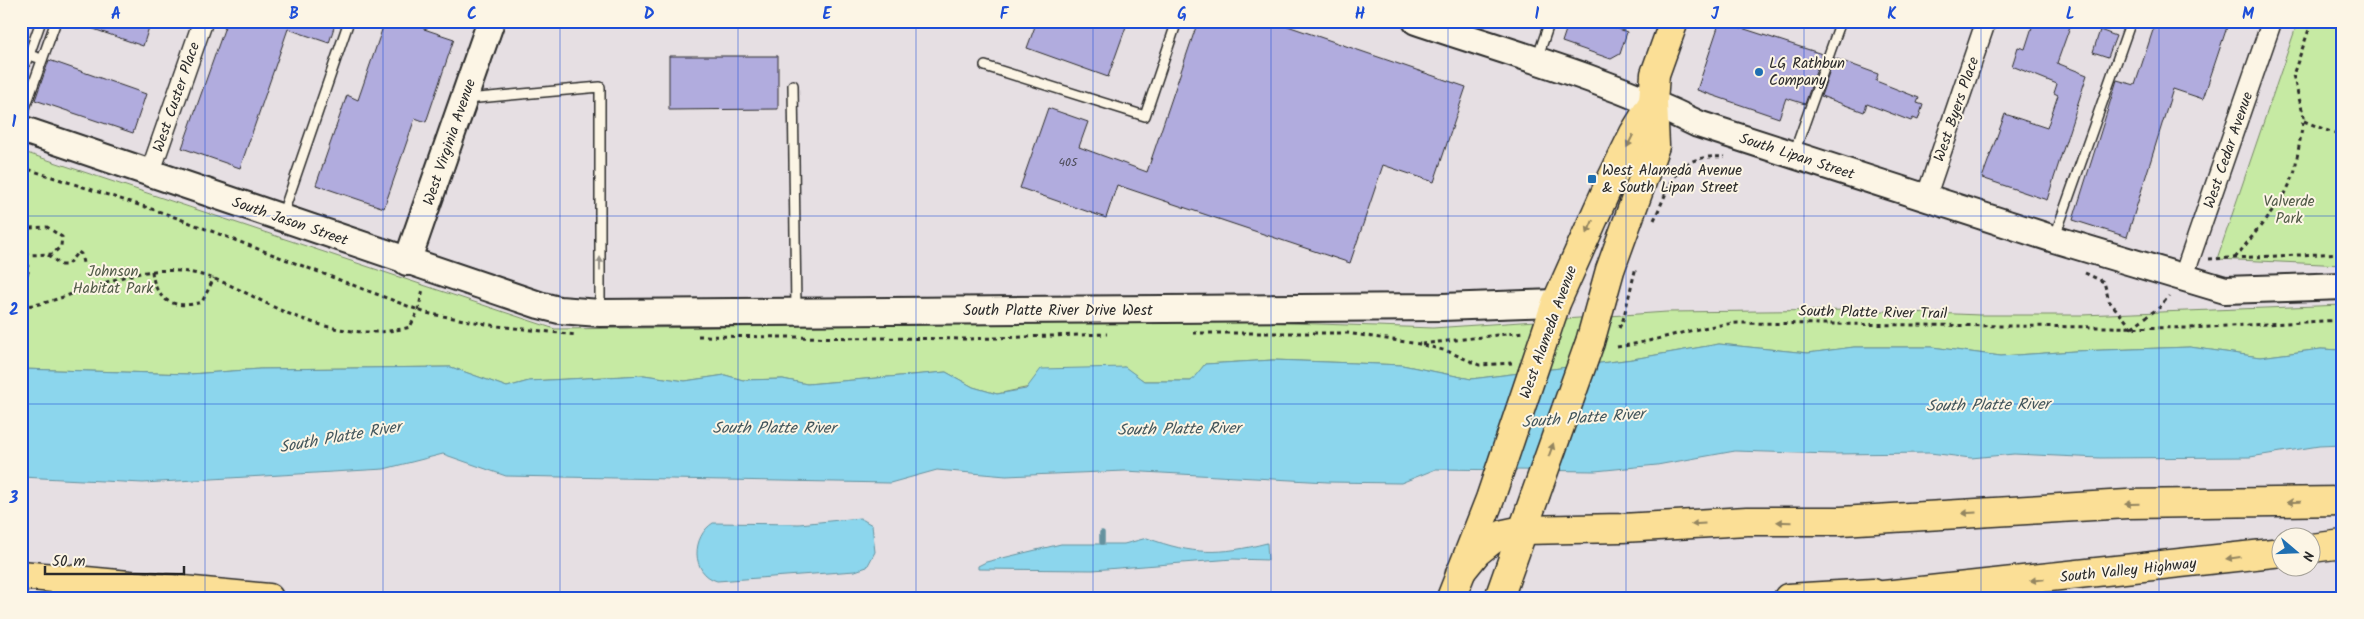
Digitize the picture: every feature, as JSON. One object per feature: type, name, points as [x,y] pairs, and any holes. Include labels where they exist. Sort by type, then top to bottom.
[{"type":"main road","name":"West Alameda Avenue","points":[[1499,598],[1590,342],[1610,270],[1655,146],[1653,102],[1655,74],[1674,21]]},
{"type":"main road","name":"West Alameda Avenue","points":[[1455,585],[1490,499],[1525,365],[1556,303],[1610,182],[1634,133],[1653,102]]},
{"type":"main road","points":[[1455,585],[1476,552],[1504,534],[1523,530],[1622,528],[1747,522],[1841,521],[2128,504],[2343,501]]},
{"type":"main road","points":[[2322,547],[2343,544]]},
{"type":"main road","name":"South Valley Highway","points":[[1856,598],[2272,553]]},
{"type":"main road","points":[[21,575],[269,598]]},
{"type":"main road","points":[[1788,598],[1960,588]]},
{"type":"street","name":"West Custer Place","points":[[150,173],[202,21]]},
{"type":"street","name":"West Virginia Avenue","points":[[407,262],[491,21]]},
{"type":"street","name":"South Lipan Street","points":[[1416,21],[1653,102],[1698,124],[1793,156],[2054,239],[2186,269]]},
{"type":"street","name":"West Byers Place","points":[[1926,197],[1986,21]]},
{"type":"street","name":"West Cedar Avenue","points":[[2186,269],[2272,21]]},
{"type":"street","name":"South Jason Street","points":[[21,129],[407,262],[560,310]]},
{"type":"street","points":[[2186,269],[2225,290],[2343,286]]},
{"type":"street","name":"South Platte River Drive West","points":[[560,310],[600,313],[796,312],[1433,307],[1556,303]]},
{"type":"lane","points":[[21,72],[41,21]]},
{"type":"lane","points":[[21,119],[56,21]]},
{"type":"lane","points":[[281,218],[349,21]]},
{"type":"lane","points":[[985,66],[1145,116],[1177,21]]},
{"type":"lane","points":[[1536,62],[1550,21]]},
{"type":"lane","points":[[1793,156],[1840,21]]},
{"type":"lane","points":[[2054,239],[2131,21]]},
{"type":"lane","points":[[29,55],[42,59]]},
{"type":"lane","points":[[793,85],[796,312]]},
{"type":"lane","points":[[464,99],[600,87],[600,313]]},
{"type":"path","points":[[2235,258],[2284,198],[2294,175],[2304,121],[2293,75],[2312,21]]},
{"type":"path","points":[[2304,121],[2343,137]]},
{"type":"path","points":[[1652,226],[1676,173],[1691,160]]},
{"type":"path","points":[[21,214],[31,228],[47,227],[62,237],[61,246],[53,254],[35,253],[27,255]]},
{"type":"path","points":[[21,250],[27,255],[28,272],[21,287]]},
{"type":"path","points":[[48,255],[61,265],[67,265],[78,252],[81,254],[83,263]]},
{"type":"path","points":[[2079,270],[2104,282],[2109,301],[2132,328],[2160,307],[2186,269],[2235,258],[2343,253]]},
{"type":"path","points":[[1623,320],[1636,271],[1635,261]]},
{"type":"path","points":[[21,324],[22,306],[43,303],[140,272],[178,270],[214,278],[279,309],[337,330],[390,332],[410,327],[418,311]]},
{"type":"path","points":[[152,271],[153,285],[158,294],[167,301],[187,306],[202,302],[214,278]]},
{"type":"path","name":"South Platte River Trail","points":[[1617,347],[1661,339],[1708,325],[1738,323],[2190,328],[2343,320]]},
{"type":"path","points":[[1525,365],[1480,365],[1447,351],[1419,344],[1526,331]]},
{"type":"green space","name":"Valverde Park","points":[[2298,21],[2343,21],[2343,265],[2217,259]]},
{"type":"green space","name":"Johnson Habitat Park","points":[[21,151],[555,329],[1233,321],[1433,328],[1667,312],[1859,310],[1980,315],[2082,315],[2343,305],[2343,350],[2321,349],[2260,357],[2190,347],[2001,356],[1932,347],[1854,347],[1808,353],[1719,344],[1633,359],[1471,379],[1402,365],[1273,360],[1205,364],[1192,381],[1144,381],[1124,367],[997,394],[973,387],[946,372],[807,384],[783,379],[743,380],[725,375],[685,381],[644,375],[529,381],[507,387],[451,367],[260,369],[190,374],[21,369]]},
{"type":"water","name":"South Platte River","points":[[1719,344],[1808,353],[1854,347],[1932,347],[2001,356],[2190,347],[2260,357],[2321,349],[2343,350],[2343,445],[2319,446],[2250,457],[2100,458],[2014,454],[1971,458],[1930,453],[1831,454],[1735,451],[1657,465],[1595,471],[1436,469],[1401,483],[1328,482],[1125,471],[1006,476],[937,470],[890,483],[506,476],[443,454],[384,469],[143,483],[21,477],[21,369],[190,374],[260,369],[451,367],[507,387],[529,381],[644,375],[685,381],[725,375],[743,380],[783,379],[807,384],[946,372],[973,387],[997,394],[1026,389],[1041,369],[1125,367],[1144,381],[1191,381],[1205,364],[1273,360],[1402,365],[1471,379],[1633,359]]},
{"type":"water","points":[[860,518],[872,525],[875,552],[867,567],[855,571],[717,581],[708,577],[698,563],[698,545],[701,536],[713,523],[799,524]]},
{"type":"water","points":[[1147,538],[1179,548],[1207,551],[1235,550],[1267,543],[1268,560],[1233,559],[1093,570],[978,569],[978,566],[986,562],[1061,544],[1124,544]]},
{"type":"building","points":[[79,21],[151,21],[143,46],[79,24]]},
{"type":"building","points":[[227,21],[336,21],[329,43],[288,29],[240,168],[182,148]]},
{"type":"building","points":[[385,21],[426,21],[424,29],[454,39],[426,122],[415,118],[384,208],[316,185],[347,95],[358,100]]},
{"type":"building","points":[[1037,21],[1128,21],[1108,77],[1027,48]]},
{"type":"building","points":[[1198,21],[1273,21],[1466,87],[1434,182],[1383,165],[1350,263],[1117,185],[1106,218],[1020,188],[1048,108],[1088,122],[1079,147],[1147,172]]},
{"type":"building","points":[[1569,21],[1597,21],[1627,32],[1620,54],[1611,59],[1562,42]]},
{"type":"building","name":"LG Rathbun Company","points":[[1720,21],[1822,54],[1805,104],[1786,98],[1779,118],[1697,90]]},
{"type":"building","points":[[2034,21],[2072,21],[2057,63],[2087,75],[2047,200],[1982,178],[2005,114],[2047,128],[2058,95],[2054,93],[2057,84],[2012,66],[2018,47],[2025,49]]},
{"type":"building","points":[[2156,21],[2229,21],[2203,99],[2173,89],[2127,237],[2073,220],[2117,80],[2135,85]]},
{"type":"building","points":[[2100,30],[2116,36],[2108,57],[2093,52]]},
{"type":"building","points":[[669,56],[778,56],[778,109],[669,110]]},
{"type":"building","points":[[1834,58],[1878,74],[1876,81],[1919,98],[1917,103],[1923,105],[1918,120],[1913,118],[1911,121],[1867,104],[1864,112],[1821,96]]},
{"type":"building","points":[[49,60],[146,94],[133,133],[35,100]]},
{"type":"waterway","points":[[1102,533],[1102,542]]},
{"type":"place","name":"LG Rathbun Company","points":[[1759,72]]},
{"type":"place","name":"West Alameda Avenue & South Lipan Street","points":[[1592,179]]}]
